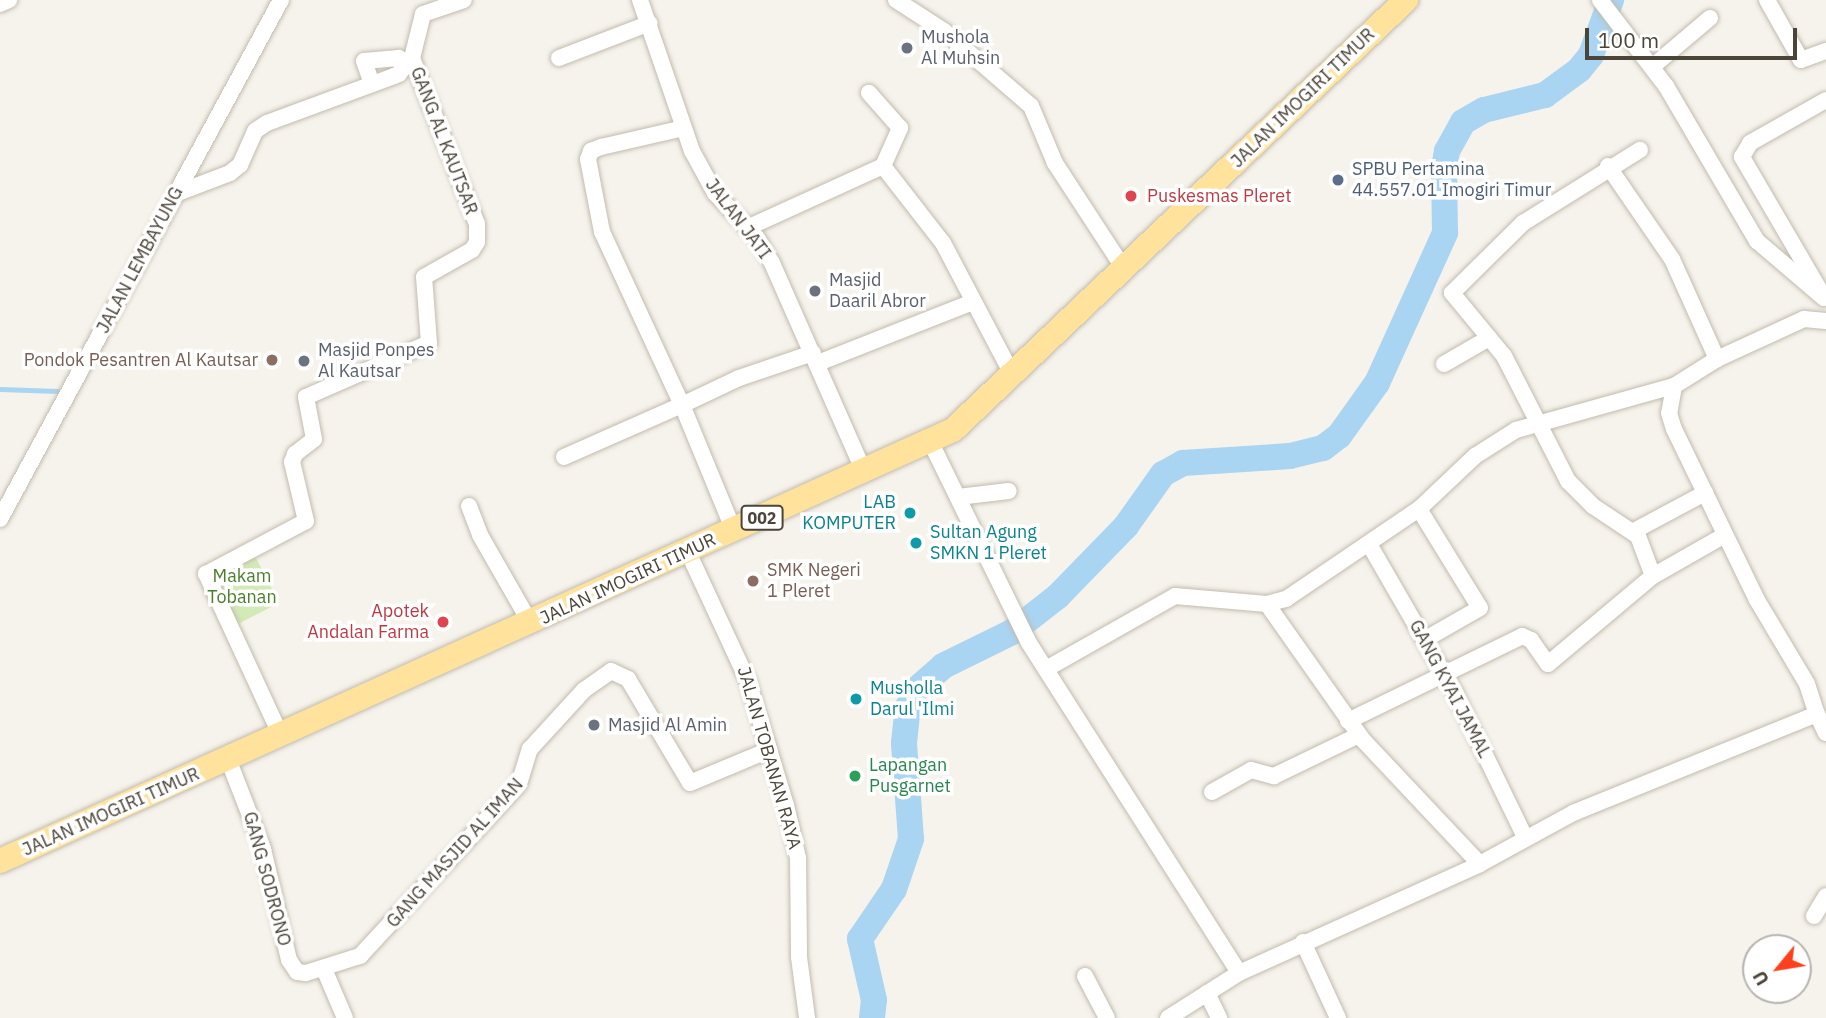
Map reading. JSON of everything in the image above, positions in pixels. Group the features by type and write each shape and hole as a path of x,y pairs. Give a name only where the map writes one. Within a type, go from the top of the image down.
{"main road":[{"name":"JALAN IMOGIRI TIMUR","path":"0,861 931,443 964,421 1013,376 1406,0"}],"street":[{"path":"0,4 9,0"},
{"name":"JALAN LEMBAYUNG","path":"0,519 281,0"},
{"name":"GANG AL KAUTSAR","path":"281,736 206,574 306,521 292,460 314,439 306,397 429,343 424,277 472,250 477,242 477,224 412,58 423,14 464,0"},
{"name":"JALAN JATI","path":"640,0 684,128 715,193 747,228 772,263 864,472"},
{"path":"896,0 944,31 1024,97 1042,123 1055,163 1124,269"},
{"path":"1600,0 1652,67 1757,241 1825,301"},
{"path":"1768,0 1801,60 1826,51"},
{"path":"1652,67 1710,18"},
{"path":"559,58 650,23"},
{"path":"175,194 235,169 260,126 372,84"},
{"path":"747,228 883,166 900,128 869,93"},
{"path":"1825,301 1819,269 1743,164 1745,148 1826,100"},
{"path":"684,128 601,146 591,150 588,159 602,232 682,405 734,531"},
{"path":"1640,150 1608,166 1523,223 1452,293 1489,338 1539,421 1568,481 1593,506 1634,531 1653,576"},
{"path":"883,166 943,243 1013,376"},
{"path":"1608,166 1672,259 1717,359"},
{"path":"564,457 739,377 816,358 973,302"},
{"path":"1046,669 1175,596 1267,604 1300,593 1419,509 1496,441 1539,421 1674,386 1717,359 1804,319 1826,321"},
{"path":"1444,364 1489,338"},
{"path":"1674,386 1671,422 1757,600 1807,684 1826,733"},
{"path":"931,443 1028,643 1239,973"},
{"path":"958,497 1009,491"},
{"path":"1634,531 1705,493"},
{"path":"469,506 480,535 531,624"},
{"path":"1419,509 1480,608 1424,640"},
{"path":"1348,721 1442,672 1522,636 1531,640 1548,664 1653,576 1725,535"},
{"name":"GANG KYAI JAMAL","path":"1369,544 1442,672 1525,837"},
{"name":"JALAN TOBANAN RAYA","path":"688,552 740,659 769,750 798,858 799,957 807,1018"},
{"path":"1267,604 1359,735 1480,864"},
{"name":"GANG MASJID AL IMAN","path":"324,970 360,956 519,784 530,749 584,690 611,671 628,679 690,783 769,750"},
{"path":"1168,1018 1239,973 1480,864 1573,813 1817,714"},
{"path":"1212,792 1251,770 1274,776 1359,735"},
{"name":"GANG SODRONO","path":"228,760 263,849 289,960 301,973 324,970"},
{"path":"1814,916 1826,896"},
{"path":"1303,942 1338,1018"},
{"path":"324,970 345,1018"},
{"path":"1085,976 1107,1018"},
{"path":"1207,993 1219,1018"}],"green space":[{"name":"Makam Tobanan","path":"253,552 279,603 232,627 212,570"}],"waterway":[{"path":"872,1018 874,1000 860,939 894,889 911,839 904,743 908,707 918,688 943,666 1012,632 1058,596 1126,526 1163,474 1183,463 1290,456 1323,448 1339,436 1377,383 1445,233 1444,168 1447,151 1463,122 1484,110 1545,95 1579,70 1591,55 1611,0"},
{"path":"0,389 58,391"}],"place":[{"name":"Mushola Al Muhsin","path":"907,48"},
{"name":"SPBU Pertamina 44.557.01 Imogiri Timur","path":"1338,180"},
{"name":"Puskesmas Pleret","path":"1131,196"},
{"name":"Masjid Daaril Abror","path":"815,291"},
{"name":"Pondok Pesantren Al Kautsar","path":"272,360"},
{"name":"Masjid Ponpes Al Kautsar","path":"304,361"},
{"name":"LAB KOMPUTER","path":"910,513"},
{"name":"Sultan Agung SMKN 1 Pleret","path":"916,543"},
{"name":"SMK Negeri 1 Pleret","path":"753,581"},
{"name":"Apotek Andalan Farma","path":"443,622"},
{"name":"Musholla Darul 'Ilmi","path":"856,699"},
{"name":"Masjid Al Amin","path":"594,725"},
{"name":"Lapangan Pusgarnet","path":"855,776"}]}
